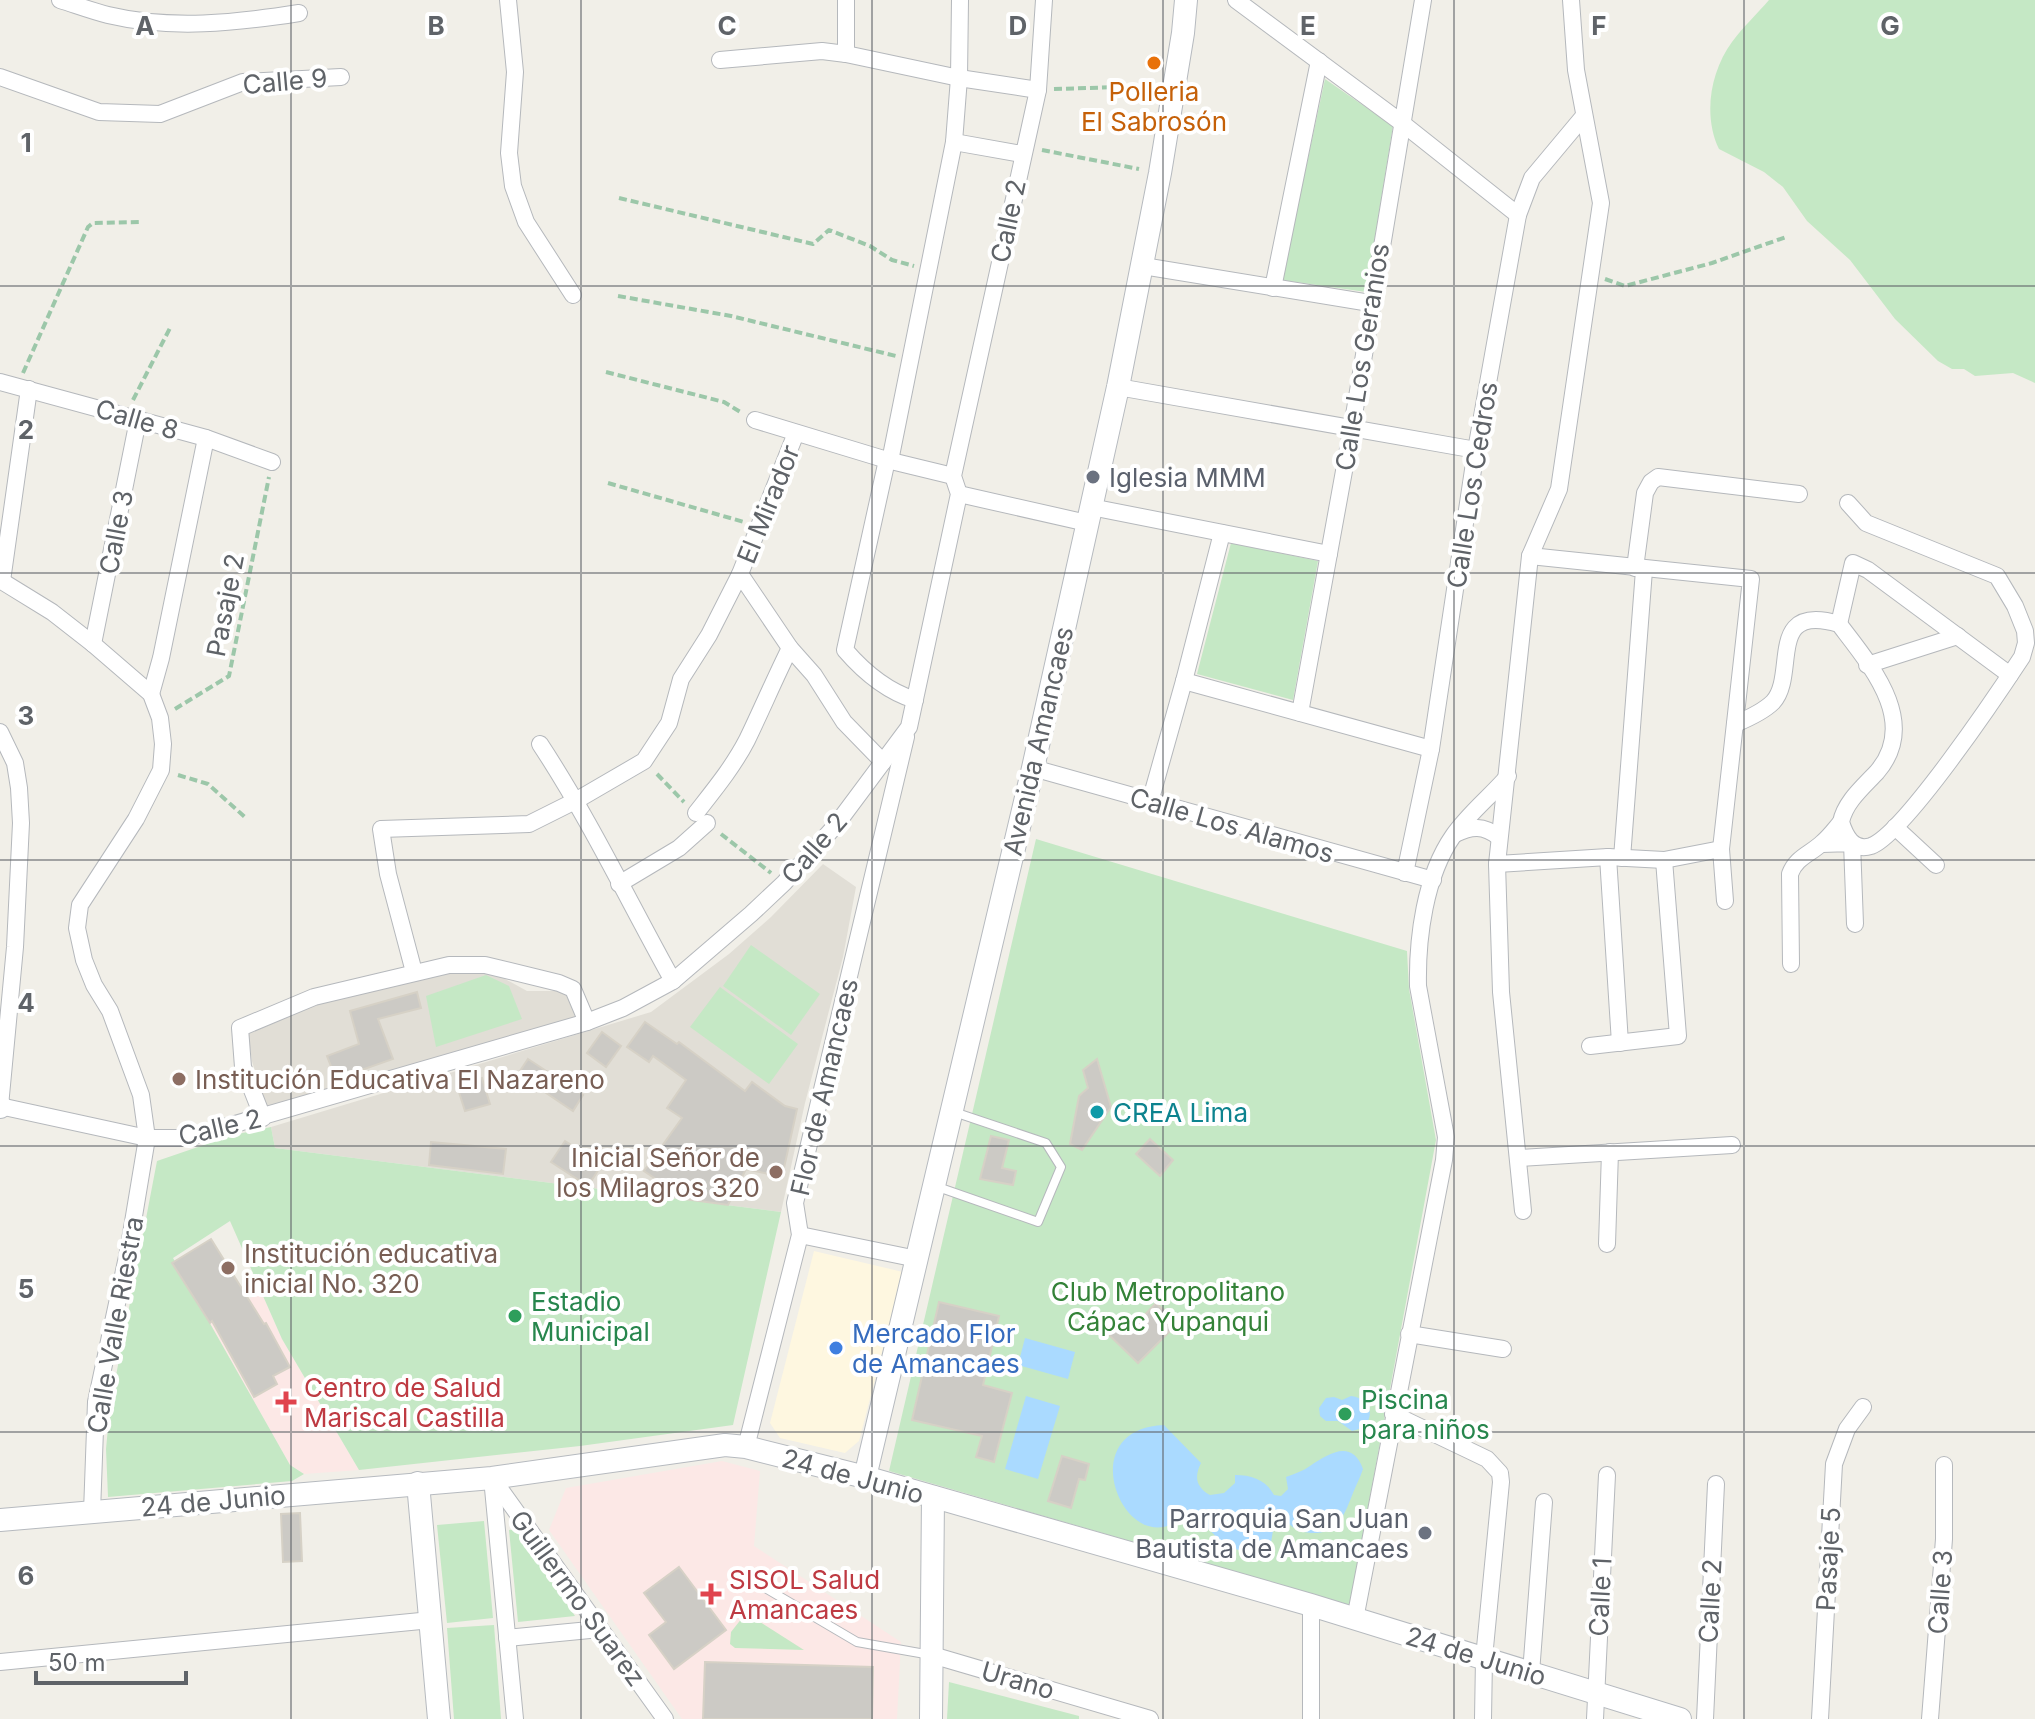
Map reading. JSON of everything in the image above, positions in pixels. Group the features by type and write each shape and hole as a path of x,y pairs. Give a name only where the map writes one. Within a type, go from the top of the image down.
{"street":[{"path":"60,0 109,15 172,23 236,23 299,13"},
{"path":"508,0 515,72 509,153 513,186 526,222 573,295"},
{"path":"846,0 846,54"},
{"path":"915,700 898,695 864,672 845,650 910,359 954,142 960,0"},
{"name":"Calle 2","path":"953,476 1038,90 1044,0"},
{"name":"Avenida Amancaes","path":"865,1477 1033,768 1118,387 1160,173 1186,0"},
{"path":"1236,0 1402,123 1518,215"},
{"name":"Calle Los Geranios","path":"1300,713 1352,427 1370,303 1423,0"},
{"path":"1523,1211 1501,992 1497,864 1530,556 1559,489 1601,203 1583,117 1571,0"},
{"path":"720,60 822,51 1038,90"},
{"path":"1273,288 1319,61"},
{"name":"Calle 9","path":"0,77 99,112 160,114 243,82 341,77"},
{"name":"Calle Los Cedros","path":"1405,873 1431,749 1476,450 1518,215 1532,178 1583,117"},
{"path":"954,142 1023,150"},
{"path":"1143,266 1370,303"},
{"path":"15,386 1,580 52,612 151,694 160,718 163,744 161,770"},
{"name":"Calle 8","path":"15,386 206,438 272,462"},
{"path":"1118,387 1476,450"},
{"name":"Calle 3","path":"93,644 131,418"},
{"path":"755,420 953,476 959,494 1222,533 1329,554"},
{"name":"El Mirador","path":"414,972 388,874 381,829 529,824 644,761 669,723 681,679 709,635 740,574 796,433"},
{"path":"151,694 206,438"},
{"path":"1620,1043 1615,858 1645,493 1658,477 1799,494"},
{"name":"Calle 2","path":"0,1106 147,1138 187,1138 587,1022 623,1008 673,981 711,951 784,883 836,825 909,727 959,494"},
{"path":"1841,822 1848,839 1861,847 1871,846 1895,827 1961,747 2025,648 2025,631 2010,595 1997,576 1866,523 1848,503"},
{"path":"1150,802 1222,533"},
{"path":"1530,556 1751,579 1721,849 1725,901"},
{"path":"1839,624 1853,563 1868,570 2010,675"},
{"path":"740,574 790,648 814,675 844,722 883,762"},
{"path":"1735,724 1773,702 1780,688 1791,633 1801,624 1827,621 1839,624 1887,697 1893,714 1894,744 1890,755 1848,805 1841,822 1822,844 1798,859 1790,874 1791,964"},
{"path":"1867,665 1958,636"},
{"path":"619,884 679,848 701,818 746,741 790,648"},
{"path":"1184,681 1431,749"},
{"name":"Flor de Amancaes","path":"746,1447 800,1235 795,1203 909,727"},
{"path":"0,732 15,763 21,823 15,947 0,1106"},
{"path":"540,744 577,800 673,981"},
{"name":"Calle Los Alamos","path":"1033,768 1433,880"},
{"name":"Calle Valle Riestra","path":"92,1512 96,1402 128,1252 147,1138 141,1095 110,1011 89,973 77,928 80,905 136,819 161,770"},
{"path":"1355,1619 1444,1160 1446,1137 1418,986 1419,954 1440,857 1453,835 1508,776"},
{"path":"1453,835 1479,827 1489,829 1499,837"},
{"path":"1895,827 1936,865"},
{"path":"1822,844 1852,843"},
{"path":"1852,843 1855,924"},
{"path":"1497,864 1615,858 1664,860 1721,849"},
{"path":"1590,1046 1678,1036 1664,860"},
{"path":"263,1118 243,1067 240,1028 314,997 449,965 485,965 573,989 587,1022"},
{"path":"1519,1158 1732,1145"},
{"path":"1607,1244 1610,1152"},
{"path":"800,1235 917,1259"},
{"path":"1409,1334 1503,1349"},
{"name":"Pasaje 5","path":"1820,1719 1834,1464 1847,1429 1863,1407"},
{"path":"1393,1414 1487,1459 1500,1473 1484,1658 1483,1719"},
{"name":"24 de Junio","path":"0,1520 492,1478 725,1445 746,1447 865,1477 1311,1605 1680,1719"},
{"name":"Calle 3","path":"1930,1719 1944,1539 1944,1465"},
{"name":"Calle 1","path":"1595,1719 1607,1475"},
{"path":"492,1478 515,1719"},
{"name":"Guillermo Suarez","path":"492,1478 665,1719"},
{"path":"418,1483 439,1719"},
{"name":"Calle 2","path":"1705,1719 1716,1484"},
{"path":"931,1719 933,1497"},
{"path":"1531,1673 1544,1502"},
{"path":"1311,1605 1311,1719"},
{"path":"0,1662 431,1620"},
{"path":"507,1638 600,1629"},
{"name":"Urano","path":"932,1655 1099,1711 1150,1719"}],"lane":[{"path":"934,1186 1038,1222 1061,1167 1046,1143 952,1111"},
{"path":"767,1589 857,1642 932,1655"}],"path":[{"path":"1038,90 1175,85"},
{"path":"1023,150 1160,173"},
{"path":"619,198 813,244 829,230 870,246 892,260 928,270"},
{"path":"15,386 88,227 93,223 142,222"},
{"path":"1592,275 1625,286 1712,263 1786,237"},
{"path":"618,296 731,316 910,359"},
{"path":"131,418 170,328"},
{"path":"606,372 724,402 755,420"},
{"name":"Pasaje 2","path":"160,718 229,676 272,462"},
{"path":"608,483 758,526"},
{"path":"161,770 208,784 246,818"}],"shaded area":[{"path":"823,864 856,887 843,957 805,1103 781,1212 275,1148 271,1127 651,1012 729,954"},
{"path":"485,968 527,991 563,991 569,994 578,1016 266,1108 252,1061 248,1034 323,1002 455,971"},
{"name":"Mercado Flor de Amancaes","path":"814,1251 903,1272 859,1441 845,1453 780,1438 770,1423"},
{"name":"Centro de Salud Mariscal Castilla","path":"261,1292 282,1339 359,1470 304,1474 290,1465 209,1322"},
{"name":"SISOL Salud Amancaes","path":"722,1461 760,1471 754,1546 901,1642 897,1719 682,1719 549,1530 566,1488"}],"green space":[{"path":"1769,0 2035,0 2035,383 2013,373 1975,376 1938,361 1895,319 1850,260 1807,221 1783,187 1764,172 1719,149 1710,109 1718,67 1732,42"},
{"path":"1325,79 1393,126 1366,292 1282,280"},
{"path":"1231,543 1318,561 1293,700 1197,674"},
{"name":"Club Metropolitano Cápac Yupanqui","path":"1036,839 1407,951 1409,989 1436,1140 1350,1605 889,1471"},
{"path":"751,945 820,994 791,1035 723,986"},
{"path":"486,975 509,986 522,1019 436,1047 426,996"},
{"path":"720,987 798,1044 769,1084 690,1027"},
{"name":"Estadio Municipal","path":"271,1127 275,1148 781,1212 733,1425 580,1446 359,1470 282,1339 230,1221 173,1258 290,1465 304,1474 292,1481 108,1497 106,1449 110,1407 157,1161 233,1135"},
{"path":"484,1521 493,1618 447,1623 437,1525"},
{"path":"516,1529 575,1616 518,1622 509,1530"},
{"path":"746,1613 804,1650 735,1648 730,1644 731,1632"},
{"path":"494,1625 501,1719 454,1719 447,1628"},
{"path":"949,1682 1079,1716 1079,1719 947,1719"}],"water":[{"path":"1025,1338 1075,1352 1068,1379 1018,1365"},
{"path":"1026,1396 1060,1406 1038,1479 1005,1469"},
{"name":"Piscina para niños","path":"1351,1396 1359,1398 1369,1407 1369,1419 1360,1428 1352,1431 1338,1421 1326,1421 1320,1416 1319,1408 1326,1398 1342,1400"},
{"path":"1164,1425 1201,1463 1198,1481 1210,1495 1224,1493 1235,1483 1235,1475 1258,1479 1274,1495 1281,1496 1288,1489 1286,1477 1339,1451 1353,1454 1363,1469 1343,1516 1334,1527 1320,1532 1306,1532 1283,1518 1275,1519 1270,1548 1261,1553 1243,1552 1222,1543 1204,1524 1181,1518 1161,1527 1142,1523 1127,1510 1116,1490 1113,1468 1119,1448 1135,1432"}],"building":[{"path":"417,992 421,1008 378,1019 393,1059 336,1079 327,1056 359,1044 350,1011"},
{"path":"645,1022 677,1044 679,1042 745,1091 752,1082 785,1106 797,1109 782,1177 746,1169 728,1205 685,1199 644,1171 682,1118 667,1108 686,1080 653,1056 649,1062 627,1047"},
{"path":"602,1032 621,1046 606,1067 587,1053"},
{"path":"528,1059 583,1095 573,1111 518,1074"},
{"path":"1097,1059 1111,1107 1082,1150 1070,1144 1079,1096 1088,1088 1083,1070"},
{"path":"482,1078 490,1104 465,1111 457,1086"},
{"path":"991,1136 1009,1140 1002,1168 1016,1171 1013,1185 980,1179"},
{"path":"1150,1139 1173,1160 1160,1176 1136,1154"},
{"path":"565,1141 602,1164 588,1186 551,1162"},
{"path":"431,1142 506,1149 503,1174 429,1165"},
{"path":"211,1239 266,1323 290,1367 273,1376 277,1384 254,1397 212,1321 210,1323 172,1263"},
{"path":"939,1302 999,1316 983,1385 1012,1393 994,1462 976,1457 982,1436 912,1420"},
{"path":"1156,1303 1178,1323 1138,1363 1104,1330 1115,1318 1129,1332"},
{"path":"1062,1456 1089,1464 1085,1480 1079,1479 1071,1508 1048,1501"},
{"path":"300,1513 302,1561 283,1562 281,1514"},
{"path":"679,1567 726,1630 674,1669 649,1635 666,1622 644,1593"},
{"path":"705,1662 873,1667 872,1719 703,1719"}],"place":[{"name":"Polleria El Sabrosón","path":"1154,63"},
{"name":"Iglesia MMM","path":"1093,477"},
{"name":"Institución Educativa El Nazareno","path":"179,1079"},
{"name":"CREA Lima","path":"1097,1112"},
{"name":"Inicial Señor de los Milagros 320","path":"776,1172"},
{"name":"Institución educativa inicial No. 320","path":"228,1268"},
{"name":"Estadio Municipal","path":"515,1316"},
{"name":"Mercado Flor de Amancaes","path":"836,1348"},
{"name":"Centro de Salud Mariscal Castilla","path":"286,1402"},
{"name":"Piscina para niños","path":"1345,1414"},
{"name":"Parroquia San Juan Bautista de Amancaes","path":"1425,1533"},
{"name":"SISOL Salud Amancaes","path":"711,1594"}]}
